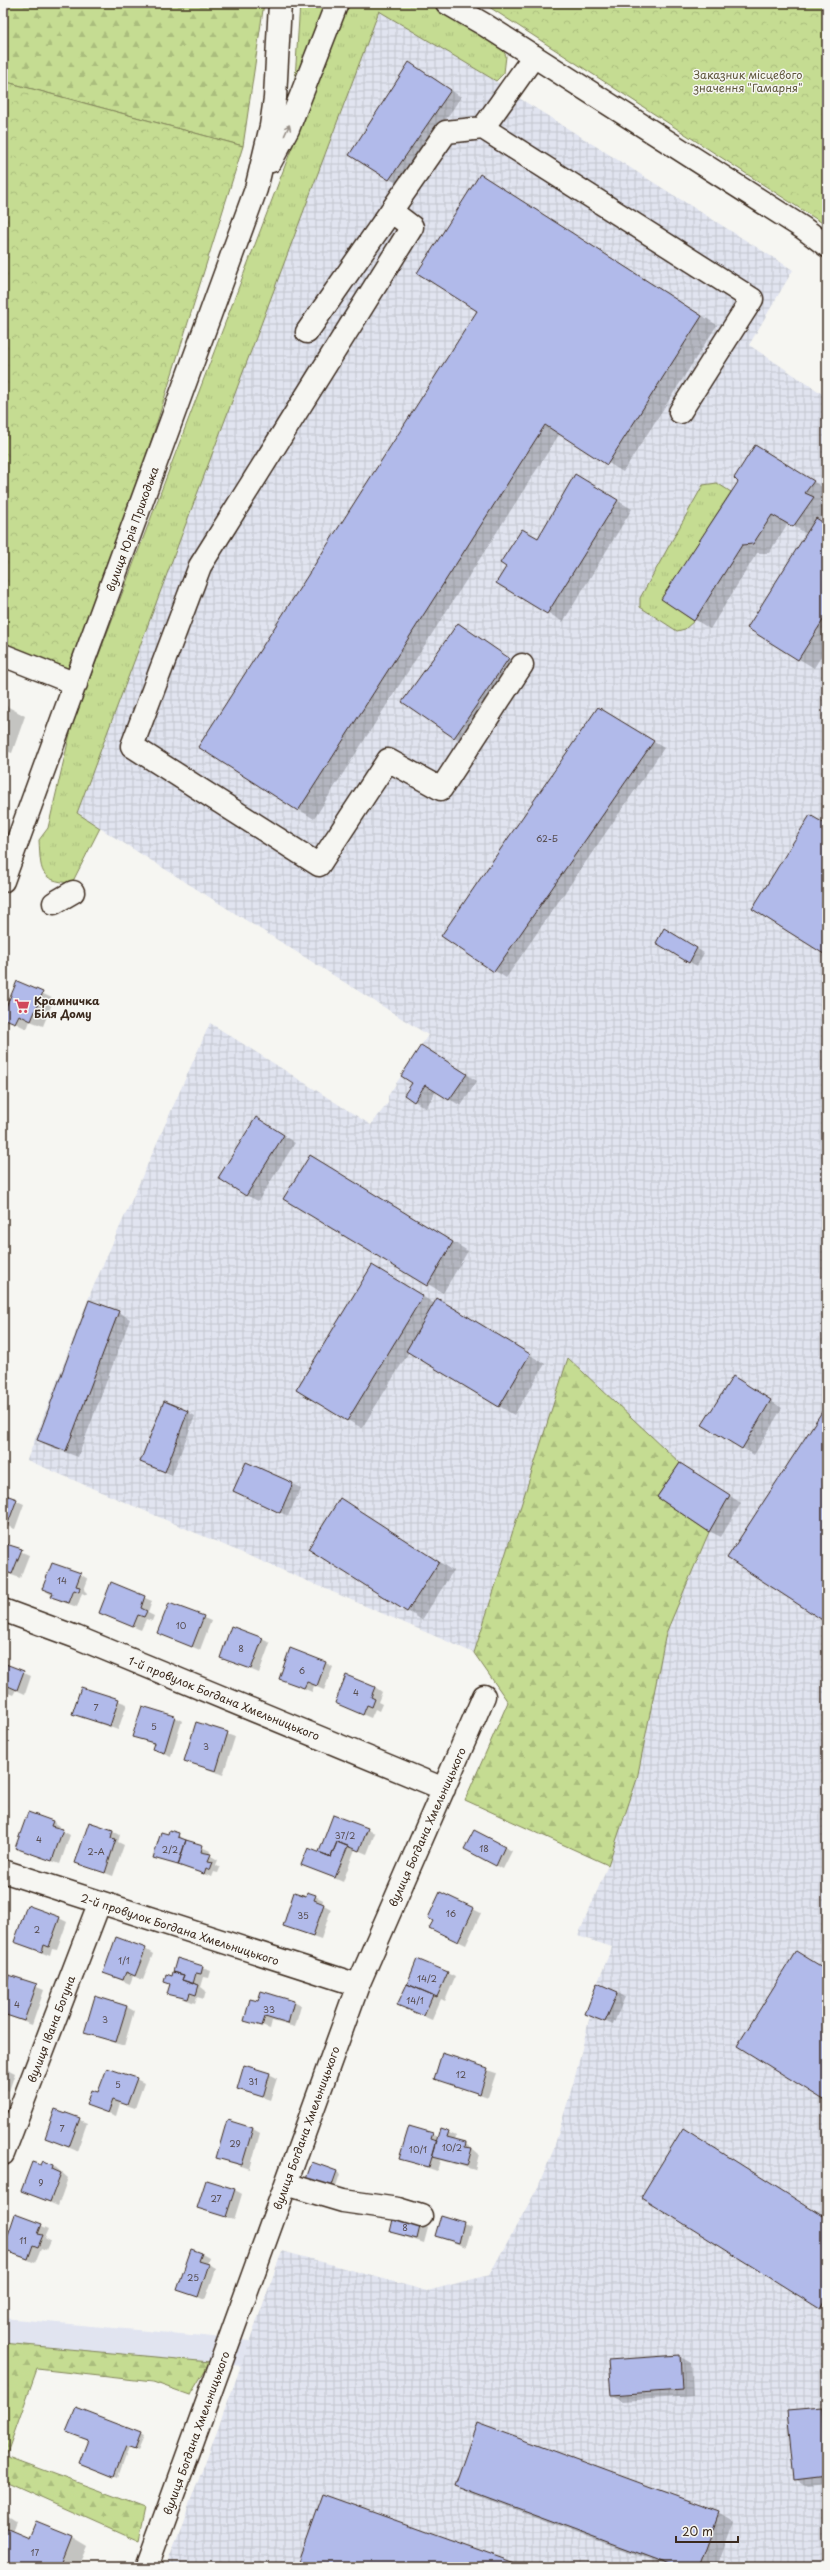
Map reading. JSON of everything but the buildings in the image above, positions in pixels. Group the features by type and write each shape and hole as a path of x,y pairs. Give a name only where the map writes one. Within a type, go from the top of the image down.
{"street":[{"path":"257,182 271,126 275,98 280,3"},
{"path":"257,182 288,129 337,3"},
{"path":"446,3 534,56 803,228 827,246"},
{"path":"483,128 534,56"},
{"path":"307,332 446,132 483,128 752,299 680,412"},
{"name":"вулиця Юрія Приходька","path":"3,881 76,684 257,182"},
{"path":"391,212 412,227 200,566 132,746 319,865 388,760 441,789 522,665"},
{"path":"3,655 76,684"},
{"path":"54,903 73,892"},
{"name":"1-й провулок Богдана Хмельницького","path":"3,1610 76,1637 444,1789"},
{"name":"вулиця Богдана Хмельницького","path":"147,2567 358,1985 484,1696"},
{"name":"2-й провулок Богдана Хмельницького","path":"3,1871 99,1904 358,1985"},
{"name":"вулиця Івана Богуна","path":"4,2150 99,1904"},
{"path":"286,2184 343,2201 390,2207 421,2216"}],"shaded area":[{"path":"379,10 496,81 508,91 793,270 749,345 827,397 827,2567 166,2567 282,2251 427,2291 489,2275 538,2187 553,2151 575,2077 590,2016 585,2014 612,1947 578,1936 608,1865 465,1800 508,1702 474,1653 27,1460 91,1292 210,1023 371,1125 388,1103 388,1096 428,1035 76,813"},
{"path":"3,2318 250,2341 242,2366 3,2343"}],"green space":[{"path":"3,3 264,3 243,146 3,81"},
{"path":"300,3 332,3 294,94"},
{"path":"347,3 434,3 499,42 506,56 504,73 496,81 379,11 77,813 100,828 72,883 53,880 47,876 41,866 39,840 48,828 72,725"},
{"name":"Заказник місцевого значення \"Гамарня\"","path":"483,3 827,3 827,226"},
{"path":"3,81 243,146 77,679 3,651"},
{"path":"717,483 731,492 662,599 694,621 685,629 677,631 640,607 640,598 703,485"},
{"path":"568,1358 680,1463 657,1497 709,1532 666,1633 637,1779 608,1865 465,1800 508,1702 474,1653"},
{"path":"3,2343 210,2362 190,2395 153,2382 37,2369 6,2456 146,2508 139,2541 3,2480"}],"place":[{"name":"Крамничка Біля Дому","path":"22,1006"}]}
